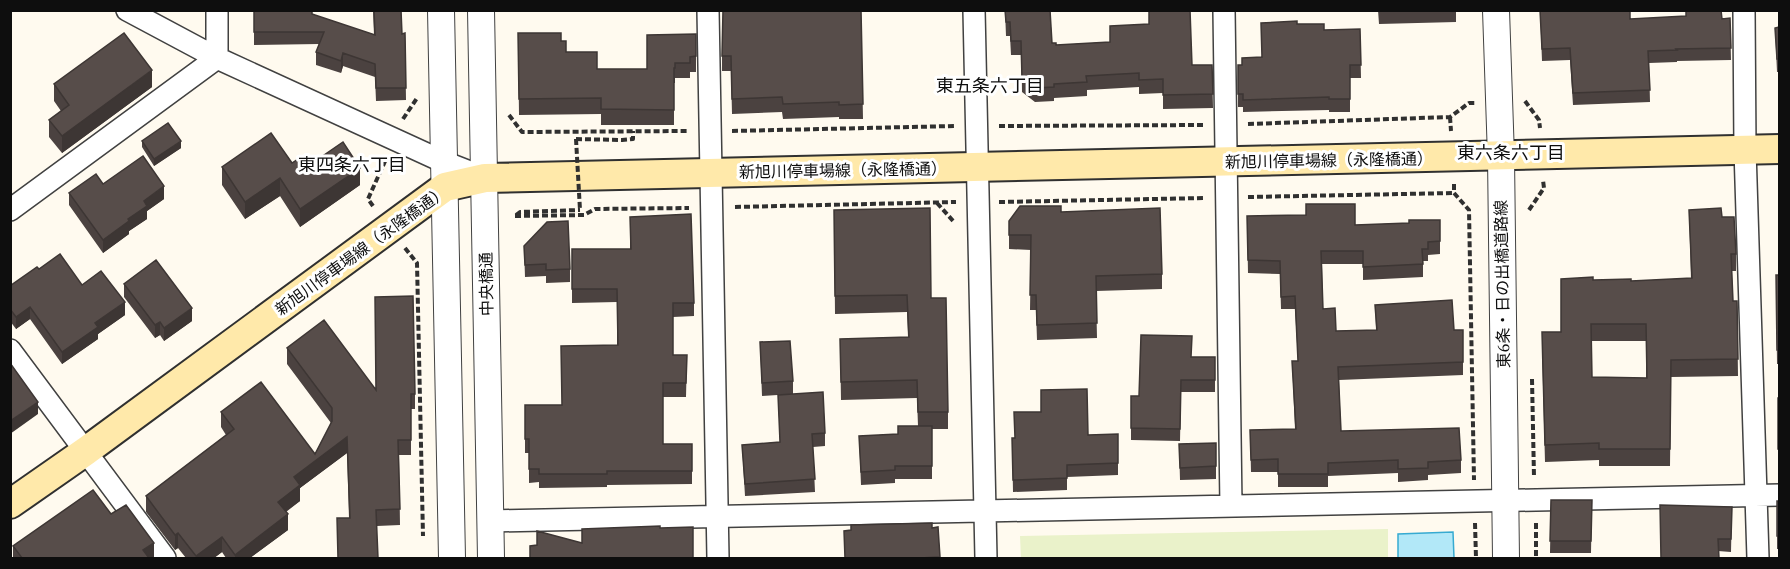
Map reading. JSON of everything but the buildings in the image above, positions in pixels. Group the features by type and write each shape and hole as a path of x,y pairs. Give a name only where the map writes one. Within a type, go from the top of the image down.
{"main road":[{"name":"新旭川停車場線（永隆橋通）","path":"10,504 86,451 445,174 485,178 1779,150"}],"street":[{"path":"127,10 445,174"},
{"path":"217,10 217,58"},
{"path":"441,10 452,558"},
{"name":"中央橋通","path":"481,10 491,558"},
{"path":"708,10 717,558"},
{"path":"974,10 986,558"},
{"path":"1224,10 1231,506"},
{"name":"東6条・日の出橋道路線","path":"1497,10 1506,558"},
{"path":"1744,10 1745,150 1758,558"},
{"path":"10,210 217,58"},
{"path":"10,350 165,558"},
{"path":"490,521 717,518 1535,498 1779,495"}],"path":[{"path":"405,114 419,95"},
{"path":"1450,117 1469,103"},
{"path":"633,131 633,139 576,139 580,210 520,212 515,216 584,215 595,209 1454,193 1469,210 1476,558"},
{"path":"1529,220 1528,208 1544,188"},
{"path":"937,203 954,221"},
{"path":"406,250 417,263 423,547"},
{"path":"1532,373 1536,558"}],"green space":[{"path":"1388,529 1388,558 1021,558 1020,536"}],"water":[{"path":"1453,532 1454,558 1398,558 1398,534"}],"district":[{"name":"東五条六丁目","path":"990,86"},
{"name":"東六条六丁目","path":"1511,153"},
{"name":"東四条六丁目","path":"352,165"}]}
